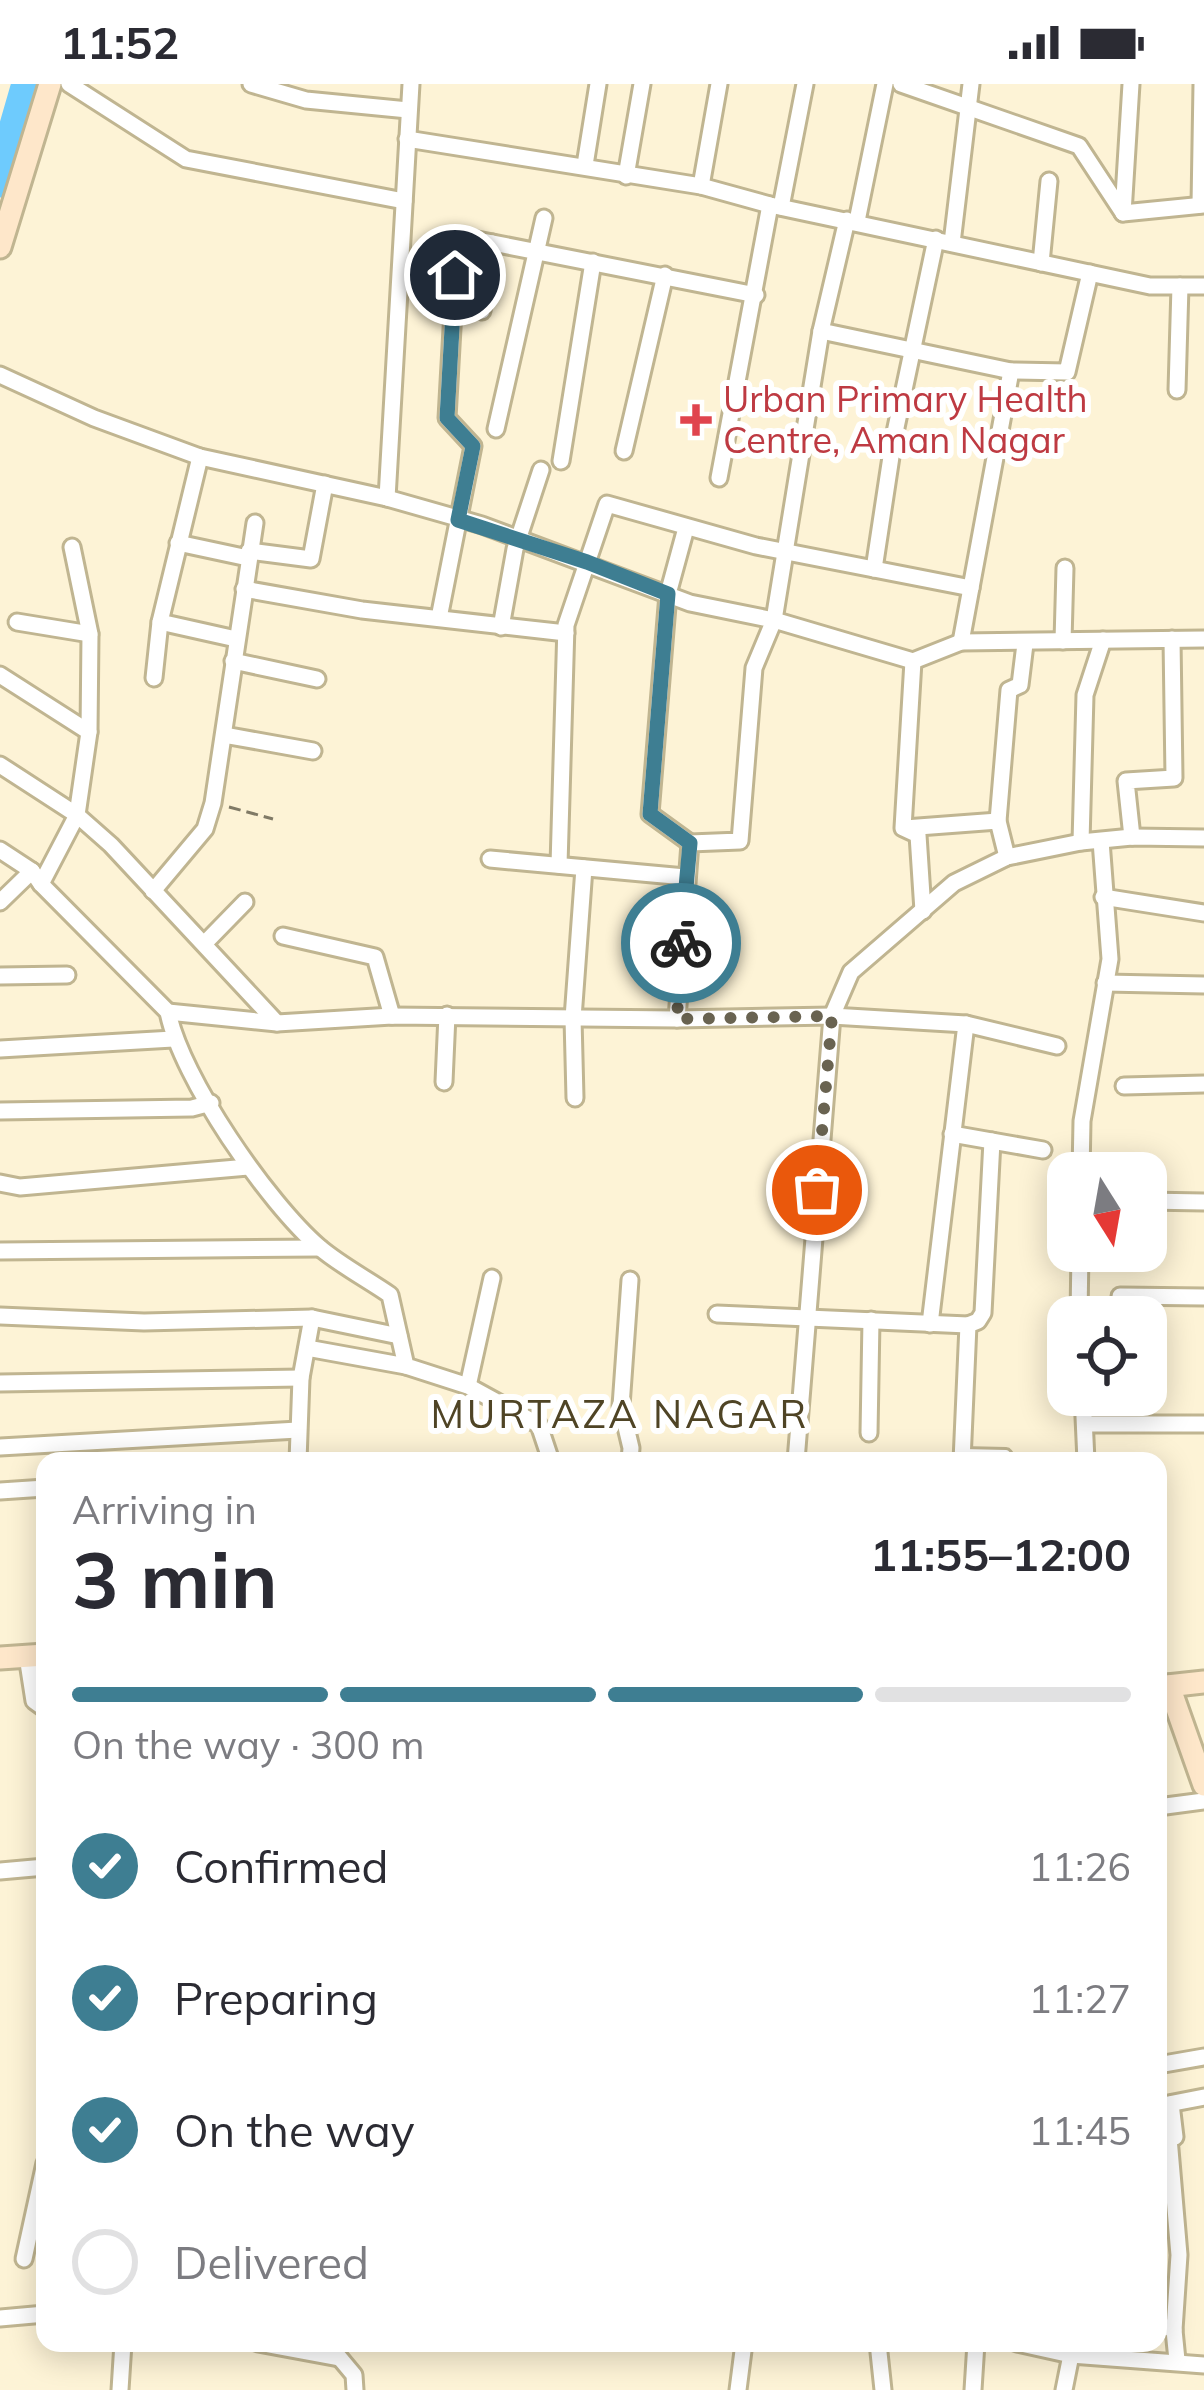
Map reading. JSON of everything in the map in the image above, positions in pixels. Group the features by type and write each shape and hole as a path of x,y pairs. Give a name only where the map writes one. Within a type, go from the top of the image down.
{"street":[{"path":"0,247 50,84"},
{"path":"69,84 186,159 404,201"},
{"path":"251,84 306,100 409,110"},
{"path":"387,499 411,84"},
{"path":"585,165 598,84"},
{"path":"626,176 642,84"},
{"path":"701,186 719,84"},
{"path":"718,478 805,84"},
{"path":"686,528 668,594 650,814 690,843 740,841 754,668 774,620 820,332 885,84"},
{"path":"901,84 1079,146 1123,213"},
{"path":"874,569 911,349 944,241 971,84"},
{"path":"1123,213 1131,84"},
{"path":"1123,213 1202,205 1202,84"},
{"path":"407,139 701,186 1150,286 1204,286"},
{"path":"1041,263 1049,181"},
{"path":"496,428 544,218"},
{"path":"440,618 473,446 447,418 455,275 462,237 756,295"},
{"path":"482,311 492,243"},
{"path":"561,461 593,262"},
{"path":"401,270 455,275"},
{"path":"820,332 1011,370 1066,372 1090,273"},
{"path":"624,451 665,275"},
{"path":"1177,390 1180,286"},
{"path":"961,642 1011,370"},
{"path":"0,375 94,418 200,457 387,499 519,538 690,603 774,620 914,661 961,642 1204,639"},
{"path":"154,678 160,622 200,457"},
{"path":"501,627 519,538 541,470"},
{"path":"178,544 311,560 325,484"},
{"path":"559,866 566,633 608,503 784,552 971,588"},
{"path":"153,891 206,829 214,803 254,523"},
{"path":"0,902 36,878 76,815 89,732 90,634 72,547"},
{"path":"1063,641 1065,568"},
{"path":"244,589 566,633"},
{"path":"16,622 90,634"},
{"path":"160,622 236,639"},
{"path":"1132,837 1126,781 1174,778 1172,639"},
{"path":"1081,842 1085,695 1103,640"},
{"path":"1007,857 998,821 1009,690 1020,685 1025,644"},
{"path":"903,829 914,661"},
{"path":"233,662 317,679"},
{"path":"0,675 89,732"},
{"path":"224,735 313,751"},
{"path":"0,765 76,815 111,845 277,1023"},
{"path":"903,829 998,821"},
{"path":"903,829 918,835 922,911"},
{"path":"797,1452 832,1016 851,972 954,883 1007,857 1132,837 1204,838"},
{"path":"1081,1152 1082,1121 1110,959 1101,841"},
{"path":"677,1019 690,843"},
{"path":"0,850 36,878 168,1012 173,1040 248,1166 320,1248 390,1294 406,1366"},
{"path":"490,859 686,877"},
{"path":"575,1098 573,1018 584,868"},
{"path":"1103,898 1204,913"},
{"path":"204,944 245,902"},
{"path":"283,936 375,957 392,1016"},
{"path":"0,976 67,975"},
{"path":"1106,983 1204,986"},
{"path":"168,1012 277,1023 447,1015 832,1016 966,1024 1058,1046"},
{"path":"444,1082 447,1015"},
{"path":"930,1324 966,1024"},
{"path":"0,1049 173,1040"},
{"path":"1124,1086 1204,1084"},
{"path":"0,1112 192,1108 211,1103"},
{"path":"952,1134 1043,1150"},
{"path":"717,1314 930,1324 978,1321 983,1313 992,1141"},
{"path":"0,1184 20,1187 248,1166"},
{"path":"1167,1201 1204,1202"},
{"path":"0,1250 320,1248"},
{"path":"468,1386 492,1278"},
{"path":"630,1280 621,1406 631,1452"},
{"path":"1167,1297 1204,1297"},
{"path":"0,1316 144,1322 312,1318 399,1336"},
{"path":"298,1452 302,1378 312,1318"},
{"path":"869,1433 871,1320"},
{"path":"962,1452 968,1325"},
{"path":"307,1348 406,1366 468,1386 538,1425 548,1452"},
{"path":"0,1383 302,1378"},
{"path":"1085,1416 1086,1452"},
{"path":"1086,1424 1204,1424"},
{"path":"0,1447 298,1430"},
{"path":"0,1491 36,1489"},
{"path":"28,1654 36,1702"},
{"path":"1167,1687 1204,1682"},
{"path":"1167,1694 1204,1785"},
{"path":"1167,1806 1204,1801"},
{"path":"0,1871 36,1868"},
{"path":"1167,2063 1204,2056"},
{"path":"1167,2104 1204,2097"},
{"path":"1167,2114 1175,2137 1169,2138 1179,2255 1167,2321"},
{"path":"24,2259 36,2204"},
{"path":"0,2318 36,2315"},
{"path":"1167,2330 1177,2360"},
{"path":"120,2390 122,2352"},
{"path":"338,2352 354,2375 355,2390"},
{"path":"738,2390 743,2352"},
{"path":"879,2352 883,2390"},
{"path":"973,2390 975,2352"},
{"path":"1058,2352 1204,2365"},
{"path":"1064,2390 1071,2355"}],"path":[{"path":"214,803 273,819"}],"waterway":[{"path":"0,181 28,84"}],"way so far":[{"path":"681,943 677,1019 832,1016 817,1190"}],"place":[{"name":"Urban Primary Health Centre, Aman Nagar","path":"696,420"}],"district":[{"name":"MURTAZA NAGAR","path":"620,1414"}],"route":[{"path":"455,275 447,418 473,446 458,520 668,594 650,814 690,843 681,943"}]}
